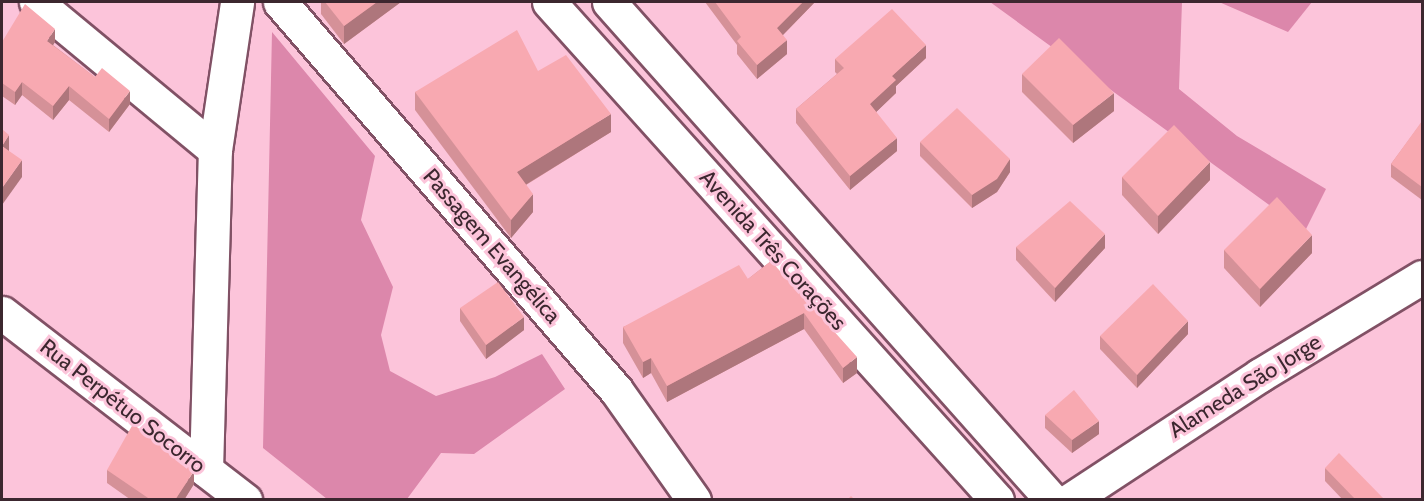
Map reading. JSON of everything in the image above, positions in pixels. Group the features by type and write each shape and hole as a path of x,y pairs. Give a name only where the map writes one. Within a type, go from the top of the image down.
{"street":[{"path":"36,2 215,150"},
{"path":"206,470 215,150 237,2"},
{"name":"Passagem Evangélica","path":"280,2 616,390 694,500"},
{"name":"Avenida Três Corações","path":"549,2 997,500"},
{"name":"Avenida Três Corações","path":"609,2 1052,500"},
{"name":"Alameda São Jorge","path":"1070,500 1260,375 1422,277"},
{"name":"Rua Perpétuo Socorro","path":"2,313 245,500"}],"shaded area":[{"path":"990,2 1182,2 1179,89 1237,136 1326,189 1305,231"},
{"path":"1219,2 1312,2 1288,32"},
{"path":"272,32 375,156 361,220 393,287 381,335 390,371 436,396 495,377 542,354 565,389 474,454 441,453 407,499 327,499 263,448"}],"building":[{"path":"325,2 377,2 344,26"},
{"path":"715,2 803,2 777,28 787,40 757,65 737,41 741,37"},
{"path":"25,4 55,29 47,41 95,77 102,68 130,91 109,119 69,86 53,106 22,82 15,92 2,83 2,42"},
{"path":"892,9 926,45 892,76 896,80 870,104 897,138 850,176 796,109 844,68 835,59"},
{"path":"517,30 538,71 566,55 611,114 517,172 533,194 511,220 415,92"},
{"path":"1059,38 1114,93 1073,125 1022,74"},
{"path":"957,108 1010,159 997,179 972,195 920,142"},
{"path":"1422,121 1422,187 1391,164"},
{"path":"1174,125 1210,162 1158,216 1122,177"},
{"path":"2,129 9,135 2,146"},
{"path":"2,146 22,160 2,188"},
{"path":"1277,197 1312,235 1260,289 1224,250"},
{"path":"1070,201 1105,234 1055,288 1016,247"},
{"path":"771,261 857,357 843,368 804,313 667,386 651,358 643,362 623,327 739,265 748,279"},
{"path":"498,282 524,317 486,345 460,308"},
{"path":"1153,284 1188,321 1137,375 1100,336"},
{"path":"1074,390 1099,421 1072,440 1045,415"},
{"path":"133,424 194,471 175,500 151,500 107,470"},
{"path":"1339,453 1385,500 1356,500 1325,468"}]}
